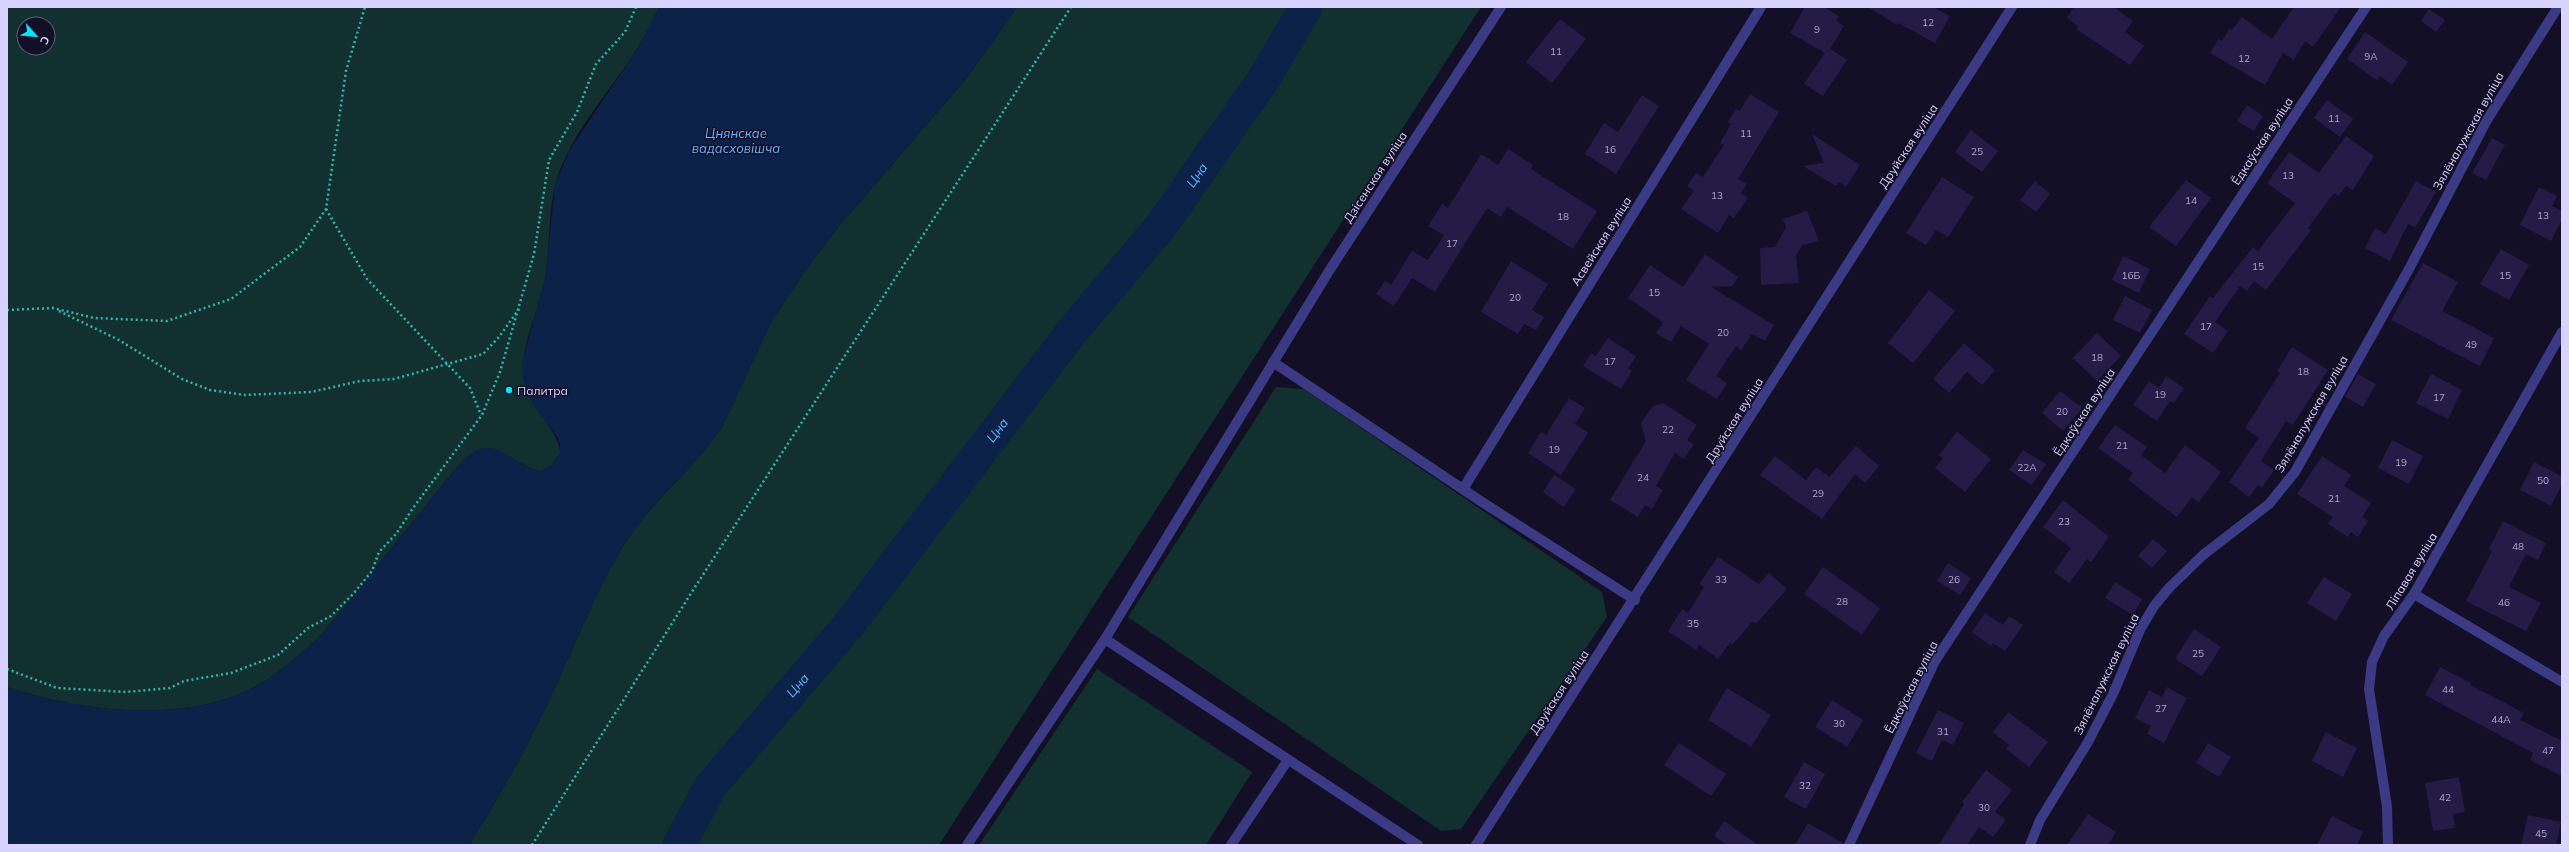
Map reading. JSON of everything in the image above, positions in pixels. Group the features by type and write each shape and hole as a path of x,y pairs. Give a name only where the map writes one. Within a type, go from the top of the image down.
{"street":[{"name":"Дзісенская вуліца","path":"967,845 1105,639 1329,271 1501,7"},
{"name":"Асвейская вуліца","path":"1463,489 1761,7"},
{"name":"Друйская вуліца","path":"1476,845 1635,600 2012,7"},
{"name":"Ёдкаўская вуліца","path":"1849,845 1935,661 2366,7"},
{"name":"Зялёналужская вуліца","path":"2030,845 2040,820 2088,742 2113,694 2140,630 2154,606 2169,588 2203,555 2269,504 2295,472 2409,269 2487,120 2558,7"},
{"name":"Ліпавая вуліца","path":"2388,845 2387,807 2369,689 2372,662 2384,636 2414,594 2562,332"},
{"path":"1273,362 1463,489 1635,600"},
{"path":"2414,594 2562,682"},
{"path":"1105,639 1418,845"},
{"path":"1231,845 1288,760"}],"path":[{"path":"7,310 53,308 94,318 166,321 231,300 300,248 326,208 346,71 365,7"},
{"path":"7,669 57,688 126,692 170,688 184,681 231,673 278,655 308,628 331,616 354,593 372,571 379,552 396,534 413,508 482,415 500,372 534,254 549,160 577,112 596,64 624,32 636,7"},
{"path":"532,845 695,587 1071,7"},
{"path":"326,208 367,279 470,388 482,415"},
{"path":"53,308 119,340 182,379 210,390 245,395 311,392 360,381 394,379 483,354 499,337 520,306"}],"green space":[{"path":"7,7 659,7 638,47 576,137 567,153 556,183 551,209 545,277 527,341 524,361 525,378 529,395 549,426 559,447 559,457 553,465 539,471 498,450 490,448 480,449 470,455 458,466 323,633 283,668 249,690 211,703 182,708 152,710 122,710 92,707 33,695 7,687"},
{"path":"1017,7 1481,7 939,845 469,845 493,806 526,746 564,668 602,584 631,534 697,459 722,427 772,320 807,268 839,226 966,79"},
{"path":"1276,387 1304,389 1602,592 1607,617 1461,829 1441,831 1128,617"},
{"path":"1097,669 1252,772 1206,845 979,845"}],"water":[{"name":"Цнянскае вадасховішча","path":"659,7 1017,7 966,79 839,226 807,268 772,320 722,427 710,444 631,533 602,584 564,668 526,746 493,806 469,845 7,845 7,687 62,702 122,710 182,708 211,703 237,695 249,690 272,676 293,660 323,633 458,466 470,455 481,449 490,448 498,450 539,471 551,466 560,452 560,444 558,438 535,408 528,394 523,380 522,363 545,279 555,185 569,151 638,48"}],"building":[{"path":"1805,7 1824,7 1839,16 1836,21 1844,26 1830,49 1847,60 1823,96 1804,84 1825,53 1790,33"},
{"path":"1868,7 1933,7 1950,16 1935,43 1898,23 1897,25"},
{"path":"2074,7 2114,7 2133,21 2125,32 2144,46 2130,65 2076,29 2078,26 2067,18"},
{"path":"2294,7 2341,7 2313,47 2305,41 2294,60 2283,53 2265,85 2210,53 2218,39 2222,41 2229,29 2232,30 2242,17 2272,39"},
{"path":"2429,9 2445,20 2436,32 2421,21"},
{"path":"1560,19 1586,39 1552,83 1526,62"},
{"path":"2365,32 2408,62 2392,85 2380,76 2377,80 2347,59"},
{"path":"1750,94 1779,112 1738,179 1747,184 1741,193 1748,198 1734,218 1729,215 1718,233 1681,209 1694,191 1687,186 1696,173 1703,177 1724,145 1720,143 1731,124 1728,122 1736,109 1740,111"},
{"path":"1642,95 1659,106 1616,174 1585,154 1604,123 1618,132"},
{"path":"2327,100 2353,119 2340,137 2314,118"},
{"path":"2247,105 2263,116 2254,131 2237,121"},
{"path":"1971,130 1998,151 1982,172 1955,152"},
{"path":"1812,134 1860,165 1846,187 1839,182 1836,186 1803,166 1824,163"},
{"path":"2346,136 2374,156 2353,190 2346,186 2338,196 2334,193 2308,228 2311,230 2266,290 2254,281 2247,291 2240,286 2215,322 2228,331 2213,353 2184,334 2210,296 2213,298 2253,247 2258,251 2295,203 2267,183 2289,152 2319,173"},
{"path":"2492,138 2505,145 2486,180 2472,173"},
{"path":"1508,149 1533,165 1531,169 1597,211 1573,249 1507,207 1501,217 1487,208 1435,292 1412,278 1394,306 1376,294 1385,281 1391,285 1412,251 1428,260 1444,235 1428,226 1442,204 1448,208 1481,154 1498,165"},
{"path":"1942,177 1974,197 1948,237 1936,230 1926,245 1906,233"},
{"path":"2186,180 2211,198 2176,246 2149,227"},
{"path":"2035,181 2050,194 2036,212 2020,200"},
{"path":"2416,181 2436,192 2415,228 2408,224 2390,261 2365,248 2375,228 2386,234"},
{"path":"2539,187 2557,196 2552,206 2562,211 2562,219 2551,241 2520,225"},
{"path":"1807,211 1819,241 1802,245 1796,256 1799,283 1761,285 1760,248 1775,247 1786,227 1783,219"},
{"path":"2501,249 2529,265 2509,300 2480,284"},
{"path":"1705,254 1738,277 1732,286 1711,287 1774,325 1765,341 1752,334 1741,350 1736,346 1716,376 1727,383 1717,399 1686,380 1709,344 1681,326 1671,342 1656,333 1663,322 1628,298 1650,265 1683,287"},
{"path":"2123,256 2150,269 2139,293 2112,280"},
{"path":"1511,261 1548,284 1532,310 1544,317 1536,330 1524,324 1518,334 1481,312"},
{"path":"2423,263 2458,282 2442,311 2494,338 2480,366 2391,320"},
{"path":"1929,290 1955,311 1913,363 1888,343"},
{"path":"2125,296 2152,310 2140,333 2113,320"},
{"path":"2097,333 2121,356 2097,381 2073,358"},
{"path":"1608,338 1636,356 1628,369 1632,371 1621,389 1583,366 1591,353 1596,356"},
{"path":"1964,343 1995,370 1982,385 1967,372 1949,393 1933,379"},
{"path":"2292,347 2328,370 2293,425 2286,421 2261,461 2274,470 2262,488 2258,485 2249,497 2229,482 2259,438 2245,428 2280,373 2277,371"},
{"path":"2358,374 2376,384 2363,407 2345,397"},
{"path":"2431,374 2462,390 2448,419 2416,403"},
{"path":"2166,376 2184,388 2174,403 2170,401 2157,421 2133,405 2149,381 2159,388"},
{"path":"2060,391 2082,408 2063,431 2042,413"},
{"path":"1569,398 1585,408 1575,424 1588,433 1561,475 1528,453 1541,432 1546,435"},
{"path":"1663,403 1697,425 1687,440 1694,444 1684,459 1675,453 1656,486 1663,490 1652,509 1645,505 1638,517 1610,500 1646,441 1641,423 1652,407"},
{"path":"2115,425 2147,447 2141,455 2165,473 2185,445 2221,472 2199,502 2192,497 2177,517 2128,480 2133,473 2098,448"},
{"path":"1957,432 1991,459 1965,492 1935,468 1943,458 1939,455"},
{"path":"2392,440 2423,456 2409,484 2378,468"},
{"path":"1856,446 1879,466 1865,483 1855,474 1822,519 1760,475 1775,456 1806,480 1816,467 1829,477"},
{"path":"2023,450 2046,464 2032,485 2009,470"},
{"path":"2322,456 2351,475 2344,486 2371,503 2362,517 2368,521 2358,537 2351,532 2348,537 2328,524 2333,517 2297,494"},
{"path":"2534,462 2562,476 2562,484 2551,506 2520,490"},
{"path":"1554,475 1576,489 1564,507 1543,492"},
{"path":"2063,500 2109,537 2091,562 2087,559 2069,583 2054,572 2071,548 2043,527"},
{"path":"2503,521 2546,543 2538,560 2526,554 2509,587 2541,603 2526,631 2466,601 2492,551 2489,549"},
{"path":"2153,539 2167,551 2152,568 2138,556"},
{"path":"1718,557 1759,584 1769,573 1787,589 1756,624 1753,621 1732,645 1730,643 1718,659 1699,645 1696,650 1668,631 1682,609 1688,613 1704,587 1699,584"},
{"path":"1948,563 1971,578 1960,595 1937,581"},
{"path":"1823,567 1880,608 1862,635 1804,594"},
{"path":"2324,577 2352,594 2336,621 2307,603"},
{"path":"2115,582 2142,599 2133,615 2105,598"},
{"path":"1985,613 2003,625 2009,616 2023,625 2005,651 1993,643 1991,646 1972,632"},
{"path":"2194,629 2221,647 2202,676 2175,659"},
{"path":"2440,667 2471,683 2470,685 2524,713 2520,720 2562,741 2562,776 2530,760 2533,753 2425,695"},
{"path":"2167,687 2187,698 2164,743 2147,734 2151,726 2135,718 2149,690 2162,697"},
{"path":"1727,688 1771,715 1751,747 1708,720"},
{"path":"1832,700 1863,720 1847,747 1815,727"},
{"path":"1938,710 1964,723 1953,745 1942,740 1932,761 1916,753"},
{"path":"2008,712 2048,742 2029,767 2006,749 2009,745 1993,732"},
{"path":"2326,732 2357,748 2343,777 2312,761"},
{"path":"1679,743 1726,774 1711,796 1664,765"},
{"path":"2208,743 2231,757 2219,777 2196,763"},
{"path":"1804,762 1825,774 1806,809 1784,797"},
{"path":"1986,770 2012,790 1995,812 2006,820 1993,837 1979,827 1967,845 1939,845 1964,804 1962,802"},
{"path":"2459,777 2465,812 2453,814 2455,828 2433,831 2425,783"},
{"path":"2088,814 2116,832 2108,845 2067,845"},
{"path":"2528,815 2561,822 2556,845 2521,845"},
{"path":"2332,816 2363,832 2357,845 2317,845"},
{"path":"1724,821 1758,845 1727,845 1714,836"},
{"path":"1808,823 1843,843 1843,845 1795,845"}],"waterway":[{"name":"Цна","path":"679,845 710,787 847,627 1074,329 1161,226 1265,77 1306,7"}],"place":[{"name":"Палитра","path":"509,390"}]}
